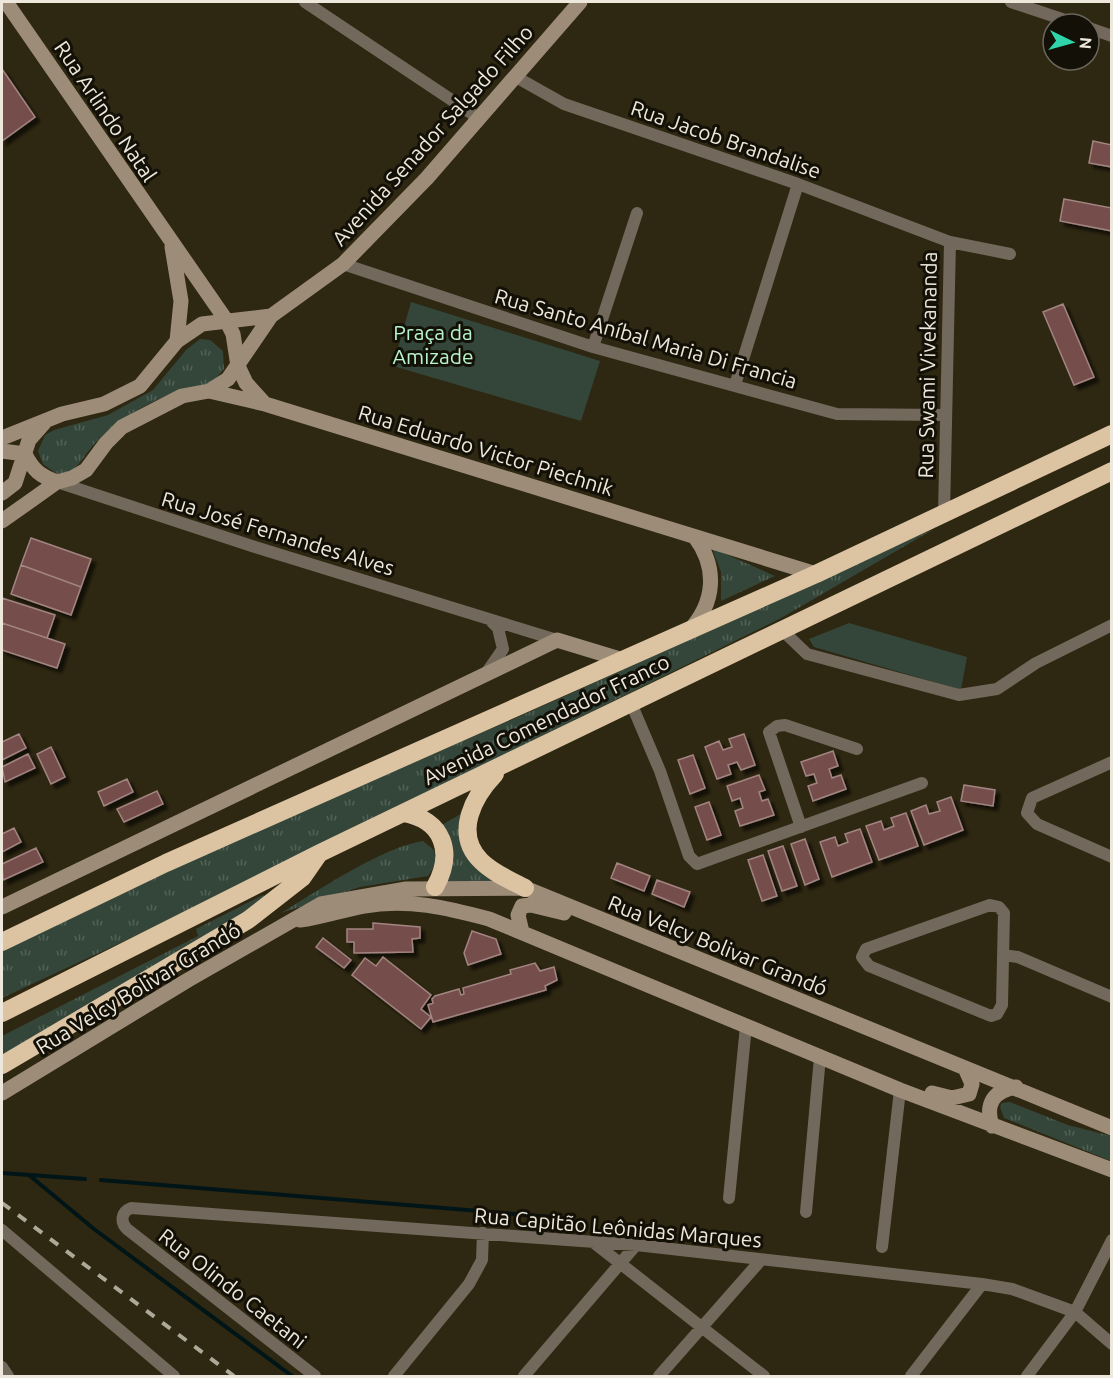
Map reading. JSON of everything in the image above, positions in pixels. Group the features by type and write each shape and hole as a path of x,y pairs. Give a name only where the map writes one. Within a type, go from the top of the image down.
{"highway":[{"name":"Avenida Comendador Franco","path":"2,942 166,863 816,574 1112,434"},
{"name":"Avenida Comendador Franco","path":"2,1013 320,853 1112,471"},
{"path":"504,765 479,790 470,808 468,834 479,859 493,871 525,888"},
{"path":"403,813 417,816 440,836 445,848 446,863 435,887"},
{"path":"2,1065 248,920 302,878 320,853"}],"main road":[{"name":"Rua Arlindo Natal","path":"6,2 226,320 235,342 238,366"},
{"name":"Avenida Senador Salgado Filho","path":"2,521 57,482 72,478 86,470 106,443 122,427 182,396 209,391 228,380 271,316 343,264 427,178 580,2"},
{"name":"Rua Arlindo Natal","path":"172,244 181,301 177,341"},
{"path":"2,438 45,421 104,404 140,386 177,341 202,324 271,316"},
{"path":"238,366 246,383 265,404"},
{"name":"Rua Eduardo Victor Piechnik","path":"209,391 265,404 816,574"},
{"path":"2,493 15,483 29,440 45,421"},
{"path":"2,451 25,454"},
{"path":"25,454 32,468 43,477 57,482"},
{"path":"687,633 699,621 708,602 711,584 707,559 695,537"},
{"path":"2,907 557,640"},
{"name":"Avenida Comendador Franco","path":"557,640 623,660"},
{"name":"Rua Velcy Bolivar Grandó","path":"2,1093 188,980 297,920 321,904 406,889 525,888 613,927 1016,1087 1112,1128"},
{"name":"Rua Velcy Bolivar Grandó","path":"297,920 324,917 365,906 412,902 451,909 522,932 900,1090 1112,1170"},
{"path":"522,932 518,915 522,906 526,905 613,927"},
{"path":"900,1090 918,1089 952,1098 965,1096 972,1090 972,1084 965,1068"},
{"path":"992,1126 988,1112 992,1099 1002,1090 1016,1087"}],"street":[{"path":"305,2 480,119"},
{"path":"1011,2 1041,12"},
{"name":"Rua Jacob Brandalise","path":"516,77 564,104 798,184 926,232"},
{"path":"735,385 798,184"},
{"path":"593,347 637,213"},
{"name":"Rua Swami Vivekananda","path":"926,232 950,242 944,514"},
{"path":"950,242 1010,254"},
{"name":"Rua Santo Aníbal Maria Di Francia","path":"343,264 593,347 837,414 945,415"},
{"name":"Rua José Fernandes Alves","path":"57,482 255,547 557,640"},
{"path":"487,673 503,649 498,628 488,618"},
{"path":"782,630 807,654 959,695 998,689 1036,663 1112,626"},
{"path":"632,703 660,771 689,856 698,864 732,854 922,783"},
{"path":"801,827 769,732 777,726 785,725 857,749"},
{"path":"1112,762 1032,798 1027,813 1037,824 1112,857"},
{"path":"990,905 999,907 1004,913 1003,955 1002,1005 998,1014 991,1016 869,966 862,957 866,949 990,905"},
{"path":"1003,955 1017,957 1112,997"},
{"path":"729,1198 746,1026"},
{"path":"806,1212 820,1056"},
{"path":"882,1247 900,1090"},
{"name":"Rua Capitão Leônidas Marques","path":"127,1229 123,1225 122,1216 131,1208 636,1245 982,1284 1012,1288 1075,1312 1112,1344"},
{"name":"Rua Olindo Caetani","path":"127,1229 315,1377"},
{"path":"2,1230 174,1377"},
{"path":"394,1377 469,1284 482,1260 483,1233"},
{"path":"1027,1377 1075,1312 1112,1240"},
{"path":"592,1242 765,1377"},
{"path":"524,1377 636,1245"},
{"path":"659,1377 761,1260"},
{"path":"911,1377 982,1284"},
{"path":"2,1367 8,1377"}],"green space":[{"name":"Praça da Amizade","path":"411,302 600,361 581,421 393,366"},
{"path":"200,339 210,340 223,351 224,369 211,384 196,386 165,396 135,412 108,431 70,472 57,474 43,464 38,451 45,435 54,430 108,415 153,390 186,350"},
{"path":"934,529 781,618 191,910 2,998 2,951 63,920 187,861 556,700"},
{"path":"712,548 775,576 721,601 721,572"},
{"path":"849,623 967,657 961,690 814,647 809,639"},
{"path":"464,812 496,884 445,884 451,868 452,854 449,840 440,826"},
{"path":"423,841 434,850 436,864 428,876 360,887 281,913 370,860 389,851"},
{"path":"263,895 267,898 245,914 2,1059 2,1036 198,936 196,929"},
{"path":"1010,1102 1068,1125 1111,1136 1111,1161 1004,1118 1000,1107 1002,1103"}],"building":[{"path":"2,69 35,117 2,141"},
{"path":"1093,141 1112,145 1112,167 1089,163"},
{"path":"1064,199 1112,208 1112,231 1060,221"},
{"path":"1063,304 1094,377 1074,385 1043,312"},
{"path":"31,538 91,559 81,587 21,565"},
{"path":"21,565 81,587 71,615 11,594"},
{"path":"2,598 55,615 47,638 2,623"},
{"path":"2,623 65,644 57,668 2,650"},
{"path":"19,734 26,748 2,760 2,742"},
{"path":"744,734 755,765 741,770 737,762 728,765 731,774 717,779 705,747 719,741 723,750 732,747 729,739"},
{"path":"51,747 65,777 51,784 37,754"},
{"path":"833,751 838,766 829,769 832,778 841,775 846,789 813,801 808,786 817,783 814,774 806,776 801,762"},
{"path":"28,754 35,768 5,782 2,767"},
{"path":"693,755 705,788 690,794 678,760"},
{"path":"759,775 765,790 759,792 762,801 768,799 774,815 740,826 735,811 743,808 740,798 732,801 727,786"},
{"path":"127,779 133,792 104,806 98,792"},
{"path":"964,785 995,790 993,806 961,801"},
{"path":"157,791 163,804 124,822 117,809"},
{"path":"951,797 963,830 924,845 911,811 926,805 929,814 940,811 937,802"},
{"path":"709,802 721,835 707,840 695,807"},
{"path":"906,813 918,846 879,860 866,826 881,821 884,830 894,826 891,818"},
{"path":"14,828 21,842 2,852 2,834"},
{"path":"860,829 872,862 832,877 820,842 835,837 838,846 848,842 845,834"},
{"path":"805,839 819,879 805,885 791,844"},
{"path":"783,846 797,886 782,891 768,851"},
{"path":"36,848 43,862 3,880 2,864"},
{"path":"763,855 777,896 762,901 748,860"},
{"path":"617,863 650,876 644,891 611,878"},
{"path":"657,880 690,892 684,907 652,894"},
{"path":"373,923 420,927 420,938 412,939 413,952 354,953 354,942 347,942 347,929 373,929"},
{"path":"472,931 496,939 501,954 468,965 464,953"},
{"path":"323,938 351,960 344,968 316,947"},
{"path":"383,957 431,995 421,1009 431,1017 421,1029 352,975 365,958 376,966"},
{"path":"535,963 540,971 554,967 557,980 545,986 546,990 433,1022 428,1005 433,1003 432,999 435,996 459,989 461,995 464,994 463,988 511,974 510,970"}],"waterway":[{"path":"2,1173 85,1179"},
{"path":"29,1175 94,1229 292,1376"},
{"path":"101,1180 564,1218"}],"railway":[{"path":"2,1203 234,1376"}]}
